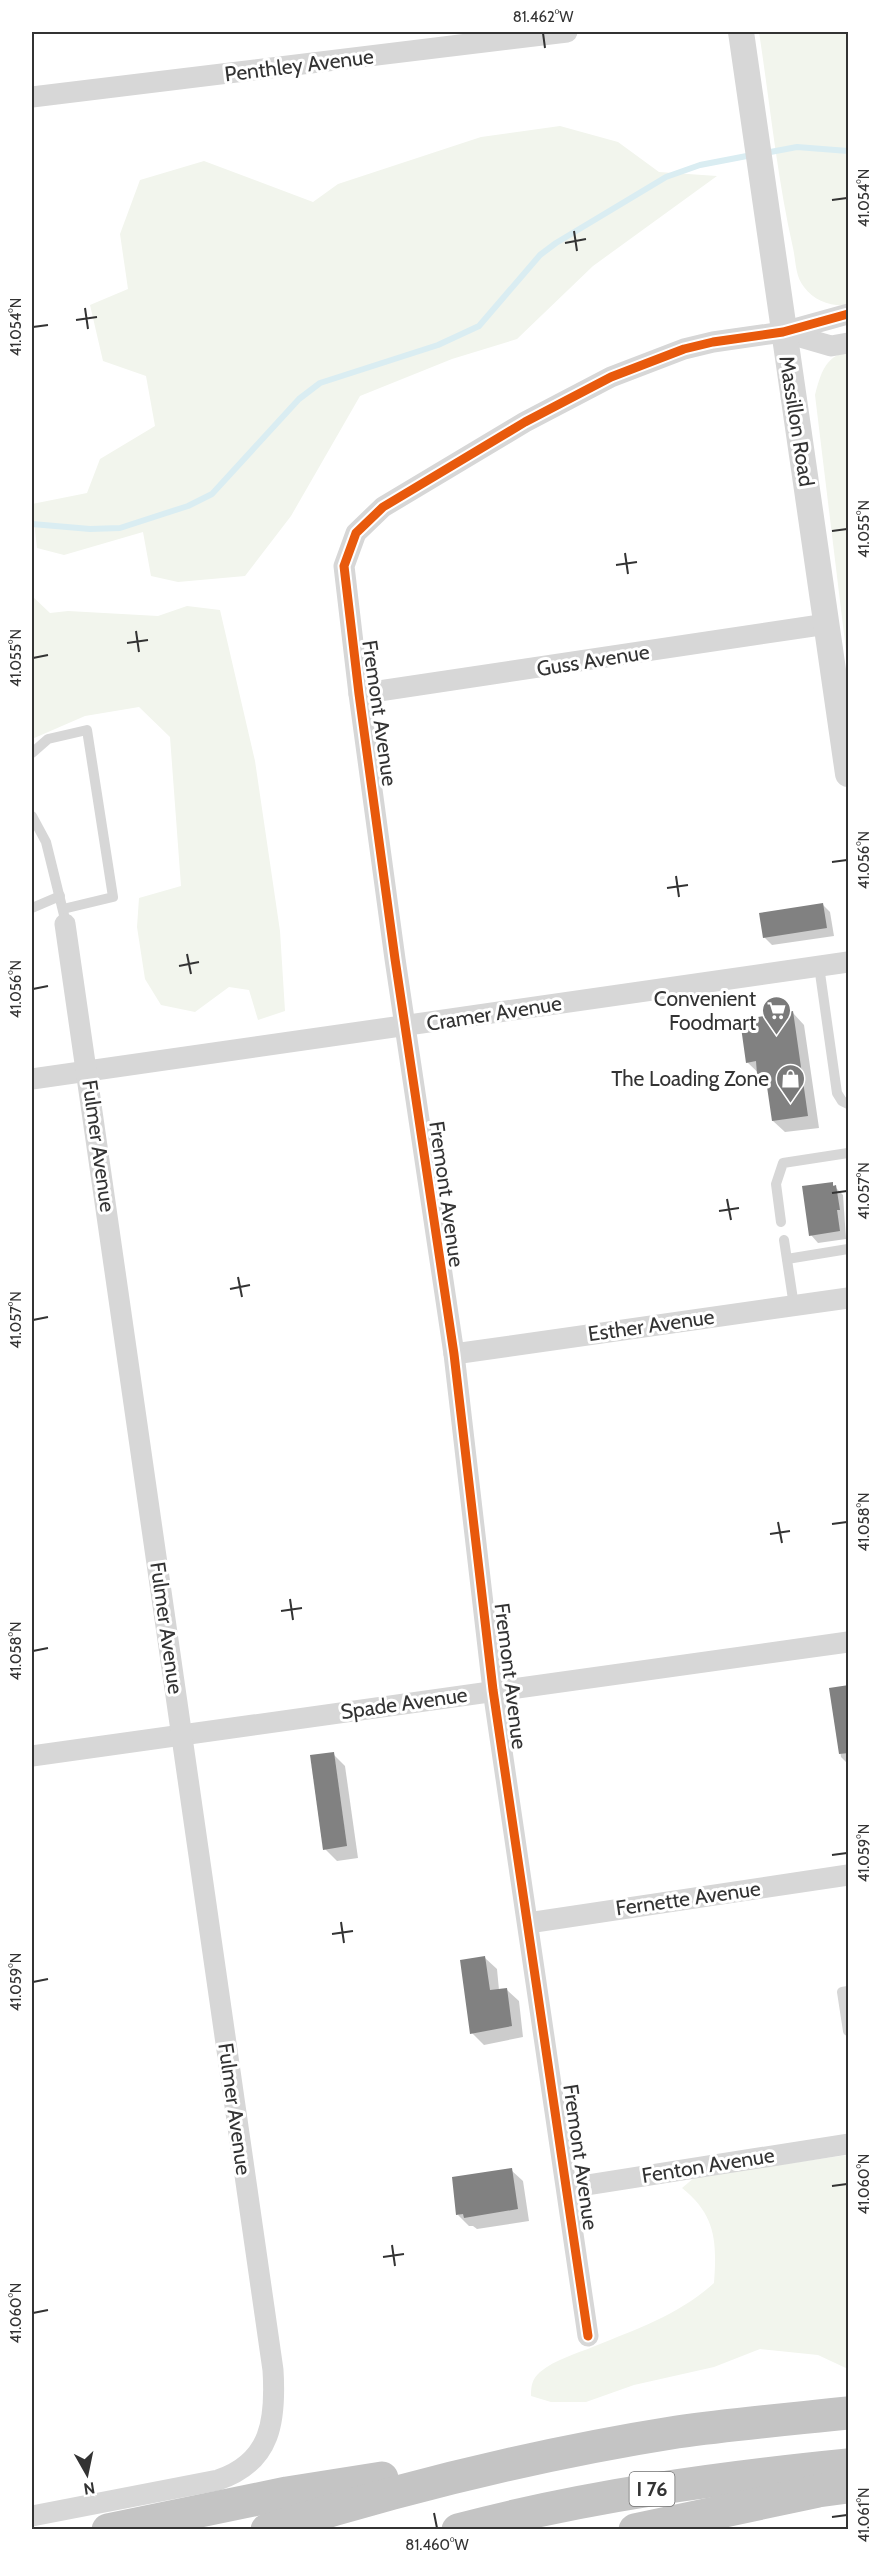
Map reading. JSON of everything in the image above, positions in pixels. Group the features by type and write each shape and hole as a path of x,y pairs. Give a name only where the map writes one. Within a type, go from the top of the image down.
{"highway":[{"name":"I 76","path":"267,2529 334,2509 486,2470 571,2451 678,2432 849,2413"},
{"name":"I 76","path":"458,2529 650,2489 849,2464"},
{"path":"108,2529 352,2481 422,2473 486,2470"},
{"path":"635,2529 818,2491 849,2487"}],"street":[{"name":"Penthley Avenue","path":"32,97 567,32"},
{"name":"Massillon Road","path":"744,32 783,332 849,774"},
{"name":"Fremont Avenue","path":"588,2336 493,1690 454,1354 430,1204 359,694 344,566 356,533 383,507 525,422 610,377 684,349 713,342 783,332 849,314"},
{"path":"783,332 831,346 849,343"},
{"name":"Guss Avenue","path":"359,694 827,624"},
{"name":"Fulmer Avenue","path":"32,2516 218,2480 233,2475 246,2467 264,2444 273,2418 273,2370 88,1071 64,917"},
{"name":"Cramer Avenue","path":"32,1079 849,962"},
{"name":"Esther Avenue","path":"454,1354 849,1298"},
{"name":"Spade Avenue","path":"32,1756 849,1641"},
{"name":"Fernette Avenue","path":"528,1923 849,1875"},
{"name":"Fenton Avenue","path":"568,2188 849,2144"}],"lane":[{"path":"32,753 48,739 87,730 113,897 64,917"},
{"name":"Fulmer Avenue","path":"32,816 46,842 64,917"},
{"path":"32,908 60,896"},
{"path":"819,966 837,1093 842,1101 849,1104"},
{"path":"781,1222 776,1184 783,1163 849,1153"},
{"path":"784,1240 794,1306"},
{"path":"787,1259 849,1249"},
{"path":"849,1991 842,1992 849,2031"}],"shaded area":[{"path":"759,32 848,32 848,305 830,304 818,299 808,292 799,278 782,194"},
{"path":"560,126 618,142 659,172 717,176 593,266 517,339 452,359 360,396 291,516 245,576 178,582 151,576 143,532 64,555 37,548 32,504 87,493 100,459 155,426 146,376 103,361 90,305 128,289 120,234 140,180 204,161 313,202 338,184 481,137"},
{"path":"848,352 848,667 815,395 829,362 834,357"},
{"path":"32,596 50,613 68,611 158,616 187,606 220,610 255,761 280,931 285,1011 258,1020 249,990 229,987 195,1012 161,1005 145,979 137,927 139,898 181,886 170,737 139,707 85,716 32,739"},
{"path":"847,2155 848,2369 818,2355 760,2349 714,2367 634,2385 586,2402 551,2402 531,2396 534,2380 546,2367 658,2320 687,2304 714,2283 715,2255 712,2230 702,2208 682,2188 695,2177"}],"building":[{"path":"823,903 827,928 763,938 759,913"},
{"path":"793,1011 808,1116 772,1121 765,1073 757,1074 756,1061 746,1063 740,1020"},
{"path":"833,1182 833,1186 836,1185 840,1210 837,1210 840,1231 809,1236 802,1186"},
{"path":"849,1685 849,1753 839,1754 829,1688"},
{"path":"334,1752 347,1846 323,1850 310,1755"},
{"path":"485,1956 490,1990 507,1988 512,2026 470,2034 460,1960"},
{"path":"512,2168 518,2209 464,2218 463,2214 456,2215 452,2177"}],"waterway":[{"path":"765,153 797,147 848,151"},
{"path":"32,524 90,529 120,528 188,506 212,494 299,399 320,383 438,345 479,326 540,255 556,243 666,177 700,165 752,155"}],"cycle path":[{"path":"588,2336 493,1690 454,1354 395,959 344,566 356,533 383,507 525,422 611,377 684,349 713,342 783,332 848,314"}],"place":[{"name":"Convenient Foodmart","path":"777,1036"},
{"name":"The Loading Zone","path":"790,1104"}]}
